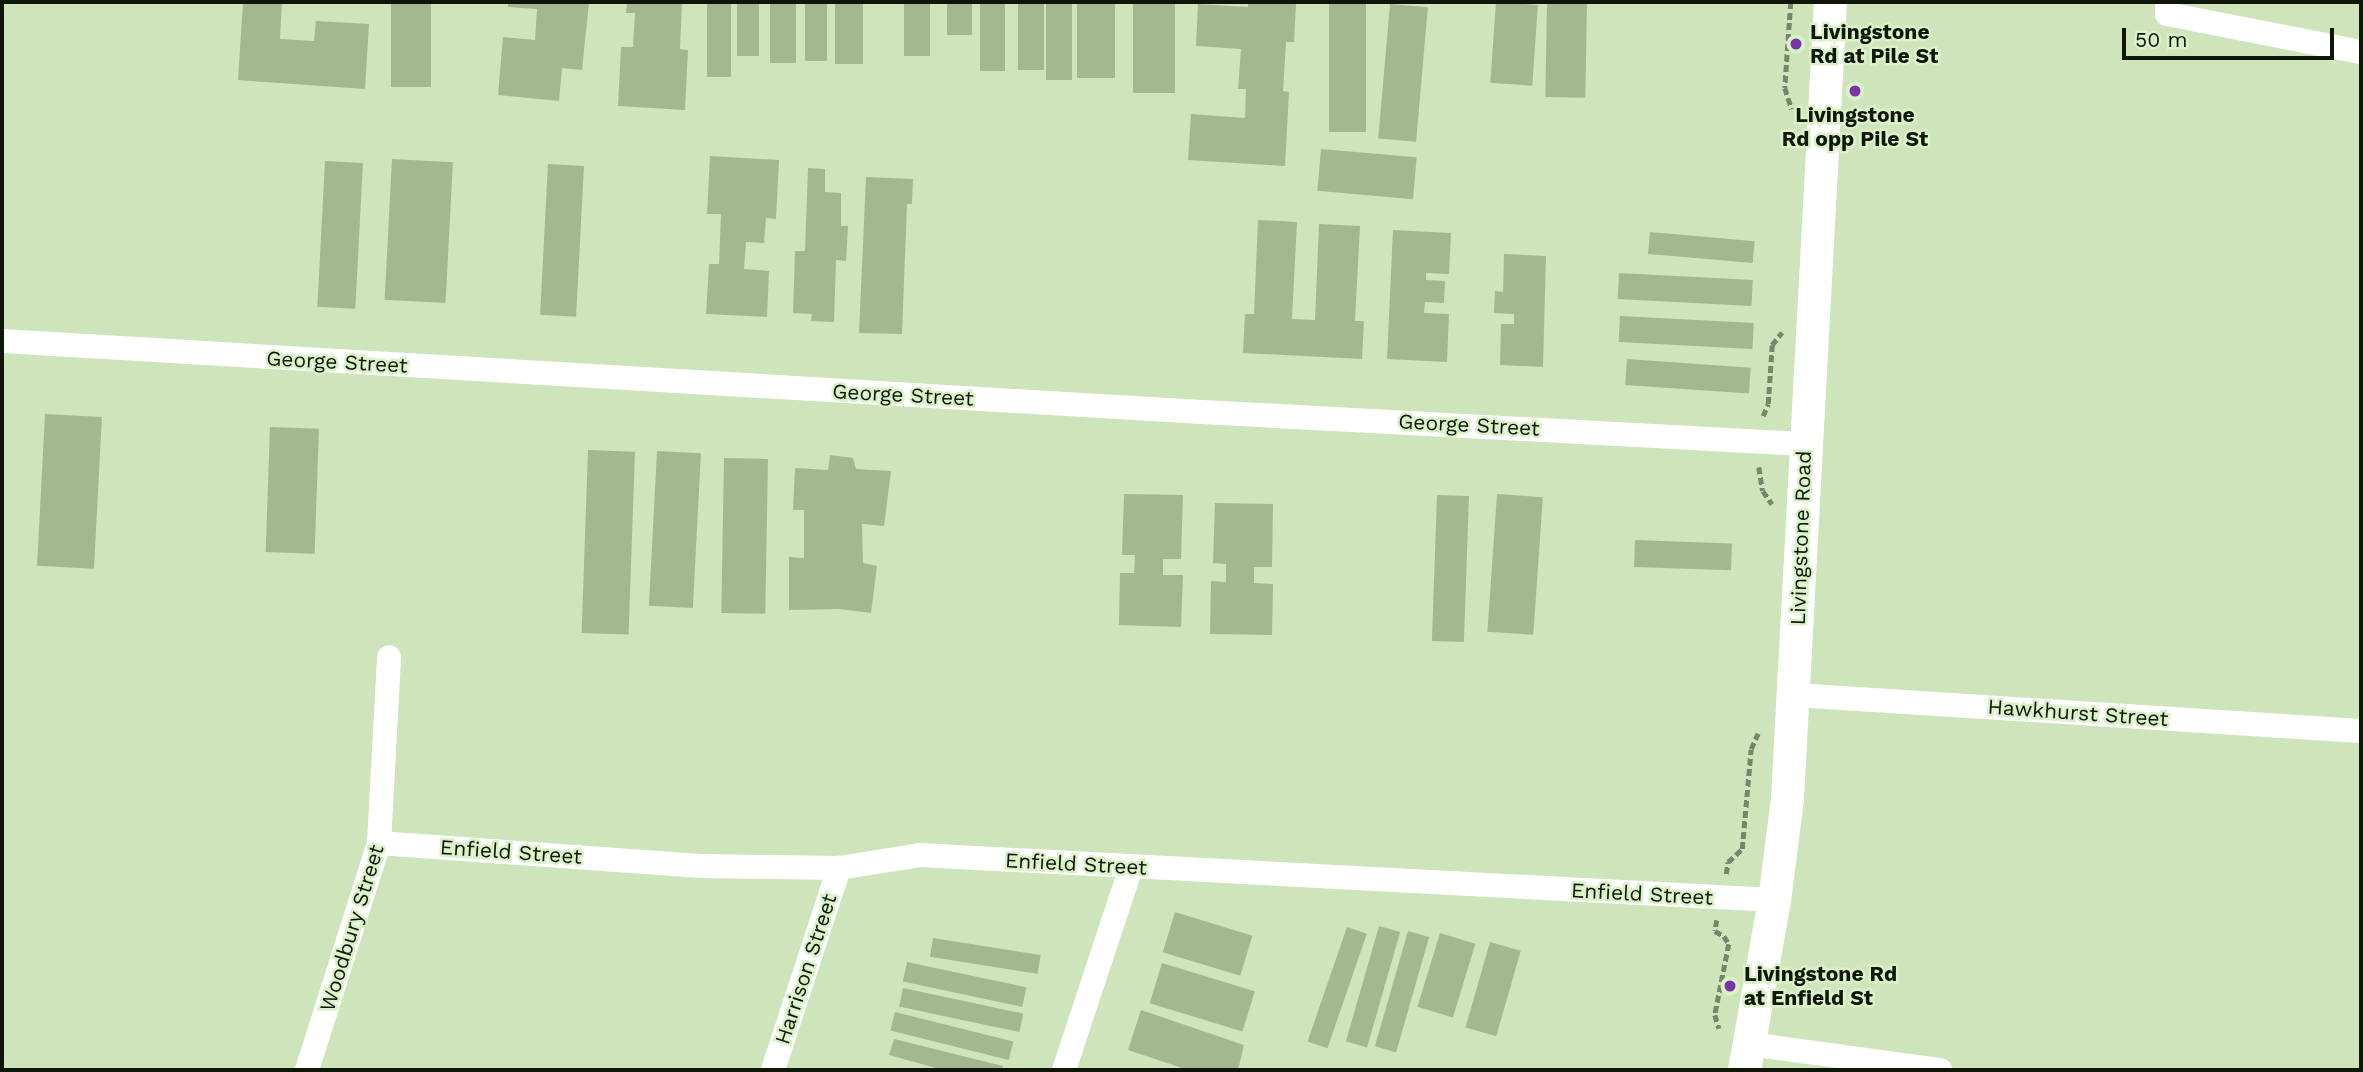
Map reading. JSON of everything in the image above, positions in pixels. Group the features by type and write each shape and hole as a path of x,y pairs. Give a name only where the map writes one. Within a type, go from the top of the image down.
{"street":[{"name":"Livingstone Road","path":"1747,1057 1774,900 1787,798 1795,695 1804,444 1830,2"},
{"path":"2167,8 2361,52"},
{"name":"George Street","path":"2,341 1202,412 1804,444"},
{"name":"Woodbury Street","path":"307,1070 379,843 389,657"},
{"name":"Hawkhurst Street","path":"1795,695 2361,731"},
{"name":"Enfield Street","path":"379,843 701,866 839,868 920,855 1774,900"},
{"path":"1064,1070 1130,867"},
{"name":"Harrison Street","path":"773,1070 839,868"},
{"path":"1747,1057 1940,1070"}],"path":[{"path":"1785,88 1791,2"},
{"path":"1762,425 1768,404 1772,345"},
{"path":"1759,457 1763,491"},
{"path":"1728,862 1742,849 1751,748"},
{"path":"1715,931 1724,936 1729,944 1715,1015"}],"building":[{"path":"243,2 282,2 280,39 314,41 316,21 369,24 365,89 238,80"},
{"path":"391,2 431,2 431,87 391,87"},
{"path":"508,2 589,2 582,70 562,68 559,101 498,95 503,37 535,40 537,9 508,7"},
{"path":"627,2 682,2 680,49 688,50 685,110 618,106 621,47 633,47 635,13 626,13"},
{"path":"707,2 731,2 731,77 707,77"},
{"path":"737,2 759,2 759,56 737,56"},
{"path":"770,2 796,2 796,63 770,63"},
{"path":"805,2 827,2 827,61 805,61"},
{"path":"835,2 863,2 863,64 835,64"},
{"path":"904,2 930,2 930,56 904,56"},
{"path":"947,2 972,2 972,35 947,35"},
{"path":"980,2 1005,2 1005,71 980,71"},
{"path":"1018,2 1044,2 1044,70 1018,70"},
{"path":"1046,2 1072,2 1072,80 1046,80"},
{"path":"1077,2 1115,2 1115,78 1077,78"},
{"path":"1133,2 1175,2 1175,93 1133,93"},
{"path":"1248,2 1296,4 1294,42 1286,42 1283,91 1289,92 1285,166 1188,160 1191,114 1245,118 1246,89 1238,89 1241,49 1196,46 1198,4 1248,7"},
{"path":"1329,2 1366,2 1366,132 1329,132"},
{"path":"1496,2 1538,5 1532,86 1490,83"},
{"path":"1547,2 1587,3 1585,98 1545,97"},
{"path":"1390,4 1428,7 1416,142 1378,138"},
{"path":"1321,149 1417,157 1413,199 1317,191"},
{"path":"710,156 779,160 776,219 766,218 764,243 746,242 744,269 769,271 767,317 706,314 709,264 719,264 721,214 707,214"},
{"path":"392,159 453,162 446,303 385,300"},
{"path":"325,161 363,163 355,309 317,307"},
{"path":"548,164 584,166 576,317 540,315"},
{"path":"808,168 825,169 825,192 841,193 841,226 848,226 846,261 836,260 834,322 811,321 812,314 793,313 795,251 805,251"},
{"path":"866,177 913,179 912,204 907,204 902,334 859,333"},
{"path":"1258,220 1297,222 1292,319 1315,320 1319,224 1360,226 1355,321 1364,321 1362,359 1243,353 1245,314 1254,314"},
{"path":"1393,230 1451,233 1449,274 1426,273 1426,280 1445,281 1444,303 1425,302 1424,313 1449,314 1447,362 1387,359"},
{"path":"1650,232 1755,241 1753,263 1648,254"},
{"path":"1504,254 1546,256 1543,367 1500,365 1501,324 1514,324 1514,314 1494,313 1495,291 1503,292"},
{"path":"1619,273 1753,280 1751,306 1618,299"},
{"path":"1620,316 1754,323 1752,349 1619,342"},
{"path":"1627,359 1751,368 1749,394 1625,385"},
{"path":"45,414 102,417 94,569 37,566"},
{"path":"270,427 319,429 315,554 266,552"},
{"path":"588,450 635,452 629,635 582,633"},
{"path":"657,451 701,453 693,608 649,606"},
{"path":"830,455 853,458 856,469 891,471 884,526 862,524 863,563 877,566 871,613 839,609 789,610 789,557 804,558 804,510 793,510 795,468 828,470"},
{"path":"724,458 768,459 765,614 721,613"},
{"path":"1124,494 1183,495 1181,559 1163,559 1163,575 1183,575 1181,627 1119,625 1120,573 1134,573 1135,555 1122,555"},
{"path":"1497,494 1543,497 1533,635 1487,632"},
{"path":"1437,495 1469,496 1464,642 1432,641"},
{"path":"1215,503 1273,504 1272,567 1254,567 1254,583 1273,584 1272,635 1210,634 1211,581 1226,582 1226,564 1213,563"},
{"path":"1635,540 1732,543 1731,570 1634,567"},
{"path":"1175,912 1252,936 1240,976 1163,952"},
{"path":"1379,926 1400,932 1367,1047 1346,1041"},
{"path":"1347,927 1367,934 1327,1048 1308,1041"},
{"path":"1408,931 1429,937 1396,1052 1375,1046"},
{"path":"1440,933 1475,944 1453,1017 1417,1007"},
{"path":"933,938 1041,955 1038,974 930,957"},
{"path":"1490,942 1521,951 1496,1036 1465,1028"},
{"path":"907,962 1026,987 1022,1007 903,982"},
{"path":"1162,963 1255,991 1242,1032 1150,1003"},
{"path":"903,988 1023,1014 1019,1032 899,1007"},
{"path":"1141,1010 1244,1045 1238,1070 1188,1070 1128,1050"},
{"path":"895,1012 1013,1042 1009,1060 890,1030"},
{"path":"894,1039 1003,1066 1002,1070 943,1070 889,1055"}],"place":[{"name":"Livingstone Rd at Pile St","path":"1796,44"},
{"name":"Livingstone Rd opp Pile St","path":"1855,91"},
{"name":"Livingstone Rd at Enfield St","path":"1730,986"}]}
